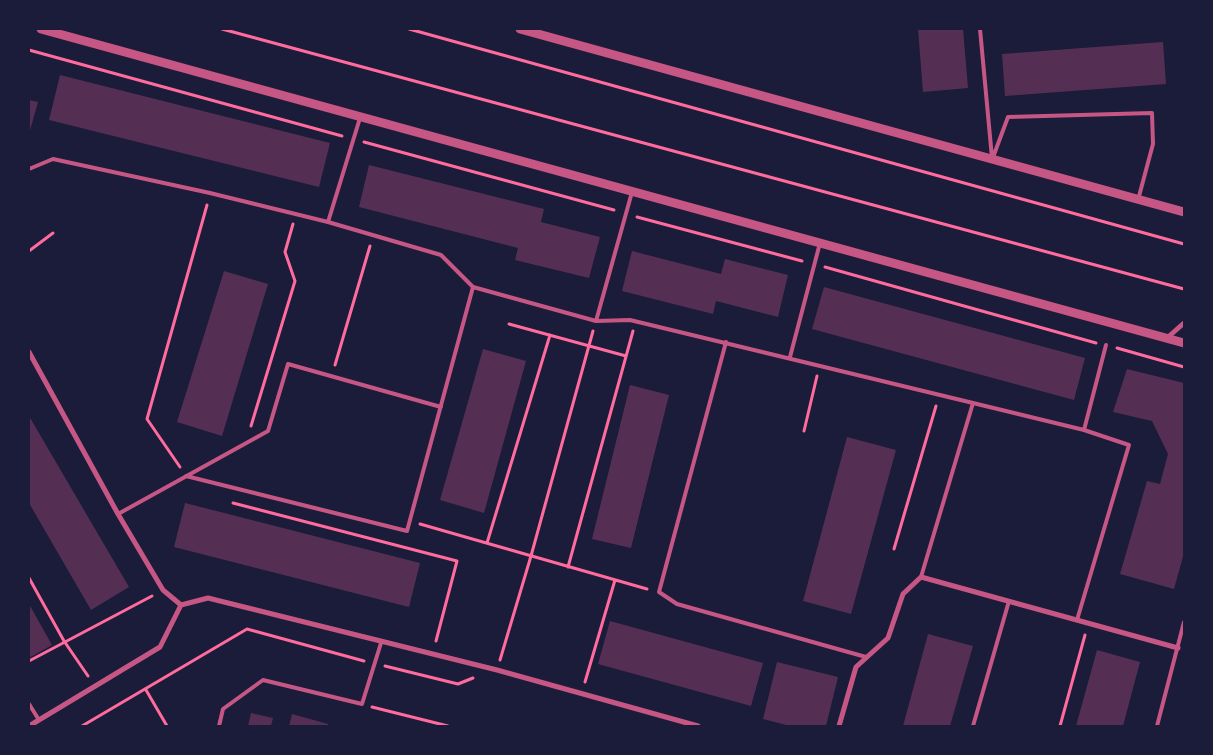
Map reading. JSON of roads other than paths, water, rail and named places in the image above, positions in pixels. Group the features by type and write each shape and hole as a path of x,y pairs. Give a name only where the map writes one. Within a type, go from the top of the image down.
{"street":[{"path":"41,29 1184,343"},
{"path":"520,29 1184,212"},
{"path":"1166,338 1184,323"},
{"path":"29,352 118,514 163,590 181,605"},
{"path":"839,726 856,667 888,638 903,594 921,577 1178,648"},
{"path":"29,726 160,648 181,605 208,598 381,643 497,670 690,726 698,726"}],"lane":[{"path":"980,29 992,160"},
{"path":"992,160 1008,117 1152,114 1153,144 1138,200"},
{"path":"328,222 360,118"},
{"path":"29,169 54,158 328,222 441,255 473,287 596,321 636,321 790,357 820,366 1084,430 1129,445 1077,620"},
{"path":"596,321 632,192"},
{"path":"790,357 820,243"},
{"path":"186,476 407,531 473,287"},
{"path":"726,342 659,592 676,604 866,657"},
{"path":"1084,430 1106,345"},
{"path":"118,514 268,431 288,364 441,408"},
{"path":"921,577 973,402"},
{"path":"972,726 1009,601"},
{"path":"1157,726 1184,622"},
{"path":"219,726 223,709 263,680 362,704 381,643"},
{"path":"29,704 38,720"}]}
